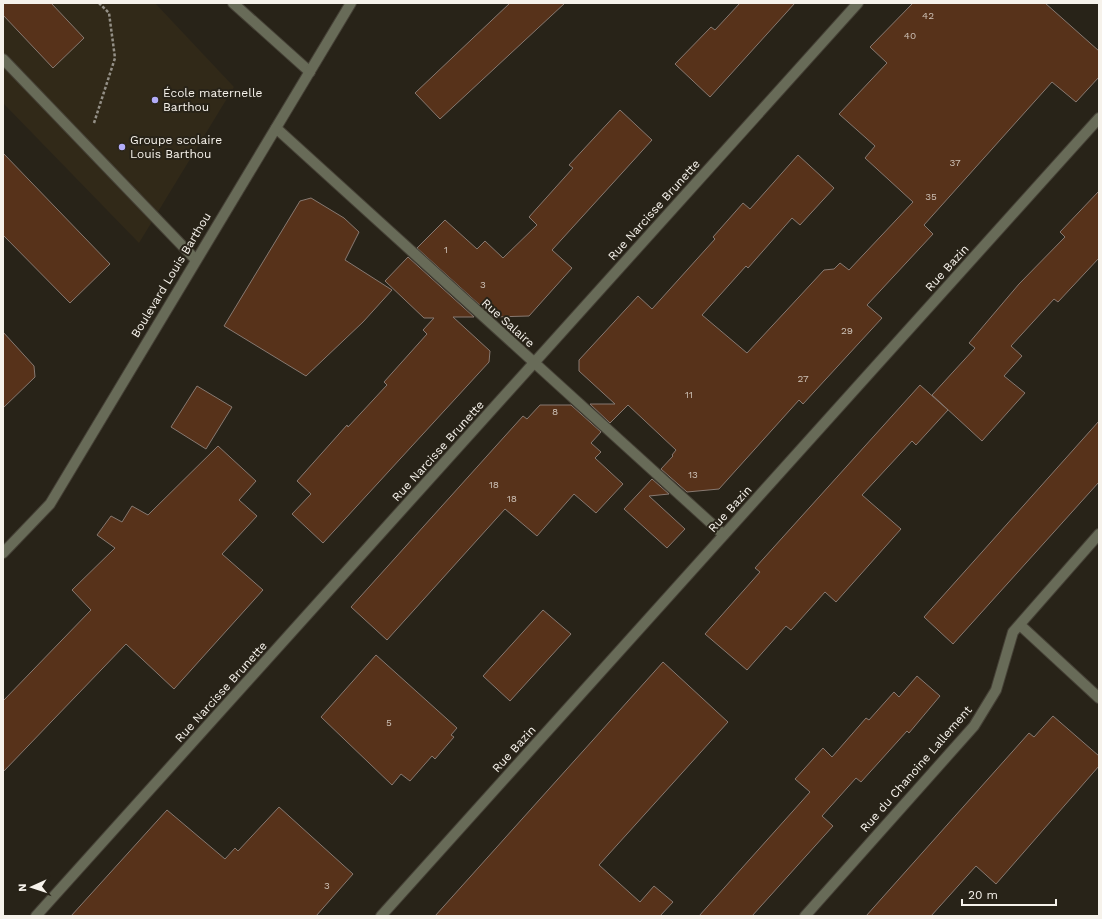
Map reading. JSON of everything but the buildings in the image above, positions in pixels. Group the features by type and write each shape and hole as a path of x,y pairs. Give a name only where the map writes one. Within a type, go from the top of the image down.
{"street":[{"path":"233,3 310,72"},
{"name":"Boulevard Louis Barthou","path":"3,553 50,504 352,3"},
{"name":"Rue Narcisse Brunette","path":"36,916 858,3"},
{"path":"3,60 196,260"},
{"name":"Rue Bazin","path":"381,916 1099,118"},
{"name":"Rue Salaire","path":"276,128 533,364 724,535"},
{"name":"Rue du Chanoine Lallement","path":"805,916 974,726 996,690 1013,632 1099,534"},
{"path":"1020,625 1099,698"}],"path":[{"path":"86,146 115,58 109,13 99,3"}],"shaded area":[{"name":"Groupe scolaire Louis Barthou","path":"3,3 155,3 234,87 139,243 3,103"}],"place":[{"name":"École maternelle Barthou","path":"155,100"},
{"name":"Groupe scolaire Louis Barthou","path":"122,147"}]}
